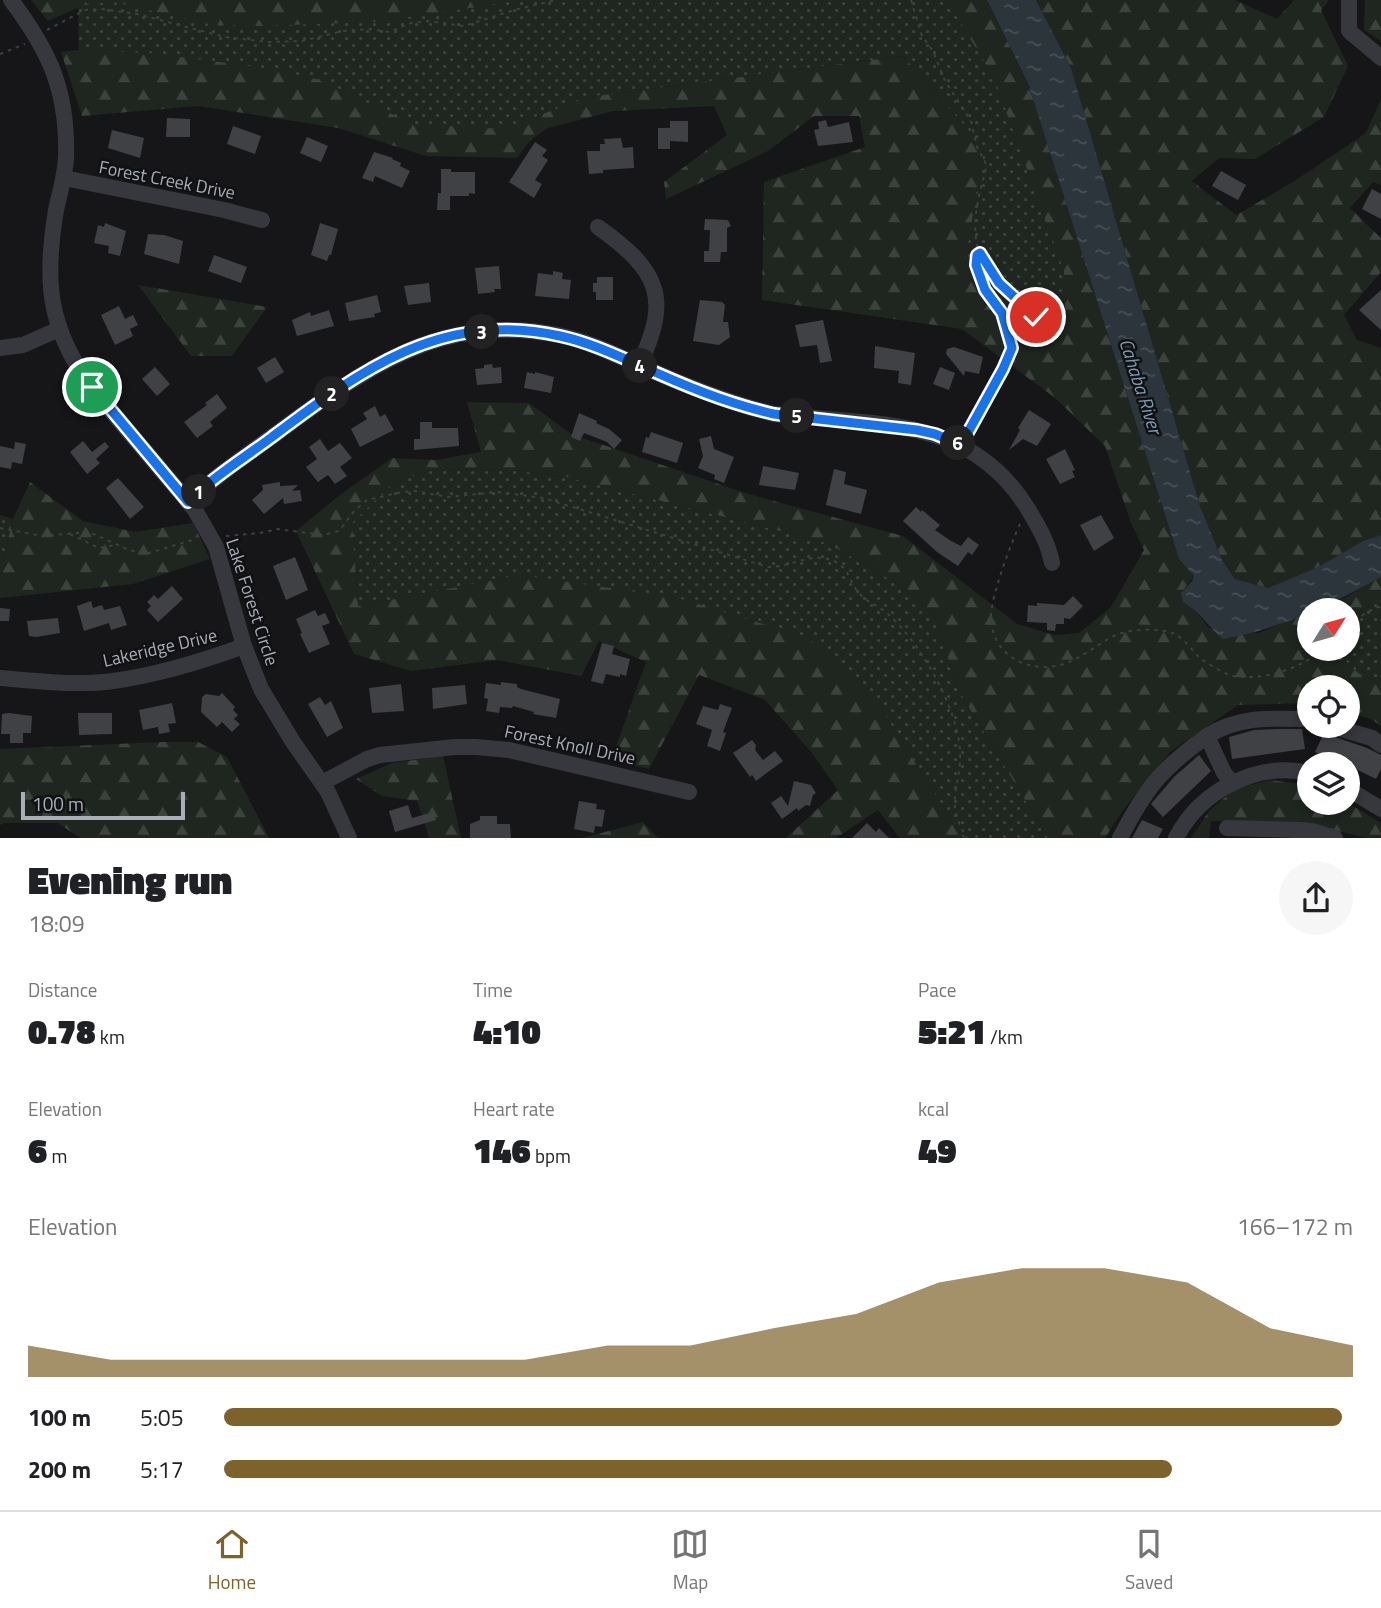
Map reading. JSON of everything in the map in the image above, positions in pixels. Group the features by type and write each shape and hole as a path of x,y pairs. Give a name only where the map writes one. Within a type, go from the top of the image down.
{"street":[{"name":"Lake Forest Circle","path":"11,0 37,36 50,60 60,92 66,156 49,274 52,303 59,329 68,351 92,387 195,510 211,537 223,565 244,646 272,710 322,783 344,823 349,838"},
{"path":"1349,0 1349,31 1381,58"},
{"name":"Forest Creek Drive","path":"64,178 225,210 262,220"},
{"path":"598,227 636,258 657,298 656,326 639,365"},
{"path":"0,348 23,345 59,329"},
{"path":"188,502 266,441 357,377 398,354 443,337 492,331 559,335 585,343 703,393 751,408 774,414 917,430 961,445 983,458 1010,483 1038,526 1052,563"},
{"name":"Lakeridge Drive","path":"0,678 63,683 112,681 216,656 244,646"},
{"path":"1120,838 1164,769 1207,736 1230,723 1258,719 1297,719"},
{"path":"1360,734 1372,738 1381,745"},
{"path":"1207,736 1224,773 1233,783"},
{"name":"Forest Knoll Drive","path":"322,783 380,755 476,747 509,750 689,792"},
{"path":"1176,838 1202,804 1233,783 1256,774 1285,770 1297,772"},
{"path":"1360,794 1379,803"},
{"path":"1227,828 1335,838"}],"path":[{"path":"0,54 19,48 85,10 101,9 137,14 225,37 268,42 302,41 369,29 389,32 411,23 428,21 464,26 556,0"},
{"path":"911,0 922,36 933,51 945,81 966,110 977,147 985,161 974,233 980,253 999,283 1024,306"},
{"path":"961,445 1012,348 1002,313 985,290 976,265 976,256 980,253"},
{"path":"0,528 42,536 89,532 145,554 199,538 260,533 278,528 323,535 339,531 355,510 367,500 415,491 448,496 498,492 543,498 768,567 779,568 804,559 836,562 844,568 856,591 887,613 911,638 942,692 960,748 953,803 960,827 967,838"},
{"path":"1022,522 1012,541 991,615 996,640 1001,649 1018,663 1058,666 1123,632 1165,631 1174,633 1203,660 1235,676 1282,671 1304,662"},
{"path":"69,533 99,548 118,544"},
{"path":"1360,617 1381,607"}],"green space":[{"path":"31,0 511,0 374,22 258,26 213,25 114,2 87,4 48,21"},
{"path":"78,0 100,0 209,16 335,0 971,0 1096,322 1010,358 964,262 984,148 903,56 588,97 530,141 410,145 295,78 79,74"},
{"path":"942,0 987,0 1028,83 1179,559 1194,576 1181,593 1209,628 1259,633 1297,617 1297,662 1347,662 1358,673 1381,684 1381,726 1360,716 1360,675 1297,675 1297,703 1238,705 1170,752 1123,810 1105,838 1048,838 958,689 934,614 900,585 827,543 567,477 512,470 434,469 393,483 352,523 358,606 521,575 678,598 809,638 881,709 963,838 900,838 878,810 836,838 786,838 838,790 812,753 765,700 699,675 649,769 611,761 646,662 599,641 581,676 497,660 411,671 354,654 296,531 392,458 436,460 481,452 467,402 529,403 571,434 748,494 903,536 1017,624 1054,635 1079,633 1111,607 1144,550 1131,523 1105,446 1054,397 962,329 762,300 764,182 865,147 859,116 814,116 768,151 666,199 664,182 727,135 714,106 613,111 537,131 517,158 426,156 338,128 198,106 82,116 61,52 79,50 151,53 271,69 316,79 413,124 503,129 588,97 903,56 984,148 965,262 1036,319 1065,312 1064,271 994,78 956,15"},
{"path":"1036,0 1235,0 1277,19 1294,0 1329,0 1321,10 1348,66 1324,117 1255,159 1219,158 1192,181 1236,215 1293,182 1366,133 1381,99 1381,185 1373,182 1350,208 1381,238 1381,272 1344,315 1357,340 1381,348 1381,535 1363,541 1318,567 1268,588 1235,579 1222,560 1200,506 1071,68"},
{"path":"1365,0 1381,0 1381,41 1364,30"},
{"path":"138,285 267,307 232,356 191,356"},
{"path":"434,469 512,470 567,477 827,543 900,585 934,614 958,689 1048,838 963,838 881,709 521,575 358,606 351,523 393,483"},
{"path":"30,482 83,521 135,532 193,523 210,559 133,584 0,598 0,560 3,560 13,519"},
{"path":"0,515 13,519 3,560 0,560"},
{"path":"1381,577 1381,601 1360,612 1360,598 1344,598"},
{"path":"1381,601 1381,684 1358,673 1347,662 1360,662 1360,612"},
{"path":"198,742 227,757 269,838 80,838 58,823 0,825 0,749"},
{"path":"443,756 461,838 429,838 417,801 382,796 356,779 392,763"},
{"path":"1270,780 1297,783 1297,815 1360,815 1360,810 1381,823 1381,838 1366,838 1308,823 1211,821 1209,838 1191,838 1209,811 1235,789"},
{"path":"643,822 658,838 582,838"}],"water":[{"name":"Cahaba River","path":"987,0 1036,0 1071,68 1200,506 1222,560 1235,579 1268,588 1318,567 1363,541 1381,535 1381,577 1341,598 1297,598 1297,618 1223,639 1183,602 1181,593 1194,576 1179,559 1028,83"}],"building":[{"path":"167,118 190,119 190,137 166,137"},
{"path":"826,120 828,127 849,122 853,142 818,146 814,130 819,129 818,122"},
{"path":"670,121 688,121 688,142 670,141 670,149 658,149 658,128 670,128"},
{"path":"233,126 261,136 255,154 227,144"},
{"path":"112,130 144,138 140,158 108,148"},
{"path":"307,137 328,146 321,162 300,153"},
{"path":"621,138 623,148 633,147 634,168 603,170 603,173 589,174 587,151 600,151 600,144 605,144 604,139"},
{"path":"535,142 547,150 542,156 548,160 535,180 542,184 534,198 509,182"},
{"path":"374,152 393,158 401,163 400,166 410,171 402,188 375,176 373,182 362,178"},
{"path":"441,169 451,169 451,172 475,172 475,194 450,196 450,210 437,210 438,193 441,193"},
{"path":"1221,171 1246,185 1238,200 1212,186"},
{"path":"1372,189 1381,194 1381,219 1362,209"},
{"path":"705,219 728,220 731,226 727,228 727,252 721,252 720,262 704,262 704,251 709,251 710,230 704,230"},
{"path":"105,223 126,231 120,256 108,253 109,246 94,243 98,225 104,227"},
{"path":"320,223 338,229 327,261 311,255"},
{"path":"148,234 164,235 183,241 179,264 144,254"},
{"path":"214,255 247,267 241,283 208,271"},
{"path":"499,266 501,289 478,294 475,268"},
{"path":"553,271 563,273 562,279 571,280 569,299 535,296 538,273 553,275"},
{"path":"597,277 613,277 613,300 596,300 593,283 597,283"},
{"path":"429,283 431,302 408,305 404,286"},
{"path":"1381,290 1381,330 1359,310"},
{"path":"377,295 381,312 374,314 375,317 349,321 345,303"},
{"path":"700,300 722,302 725,305 723,322 728,322 730,337 719,345 693,341"},
{"path":"119,306 125,319 133,315 138,325 130,329 133,336 115,345 101,315"},
{"path":"329,310 334,326 297,336 292,320 310,312 311,316"},
{"path":"823,320 832,361 820,363 817,345 800,347 795,325"},
{"path":"875,346 915,353 911,385 898,383 899,371 874,368"},
{"path":"954,347 983,357 979,374 965,371 964,376 946,354 947,349"},
{"path":"275,357 284,372 266,383 257,368"},
{"path":"492,364 493,368 501,367 502,383 477,385 475,369"},
{"path":"155,367 170,384 157,396 142,379"},
{"path":"940,367 955,373 949,390 933,384"},
{"path":"527,372 554,377 551,393 524,388"},
{"path":"217,394 227,408 210,422 213,426 197,438 184,422"},
{"path":"375,406 380,417 385,414 394,430 360,447 351,429 367,419 363,413"},
{"path":"1029,410 1051,424 1037,446 1023,439 1009,450 1020,430 1018,428"},
{"path":"579,413 597,421 596,423 622,440 614,449 607,442 584,433 580,441 571,437"},
{"path":"420,422 432,422 432,428 458,428 459,446 414,450 414,439 420,439"},
{"path":"651,432 683,443 677,463 642,452 646,437 649,438"},
{"path":"711,436 714,449 734,457 724,483 714,479 715,475 698,468 703,456 699,439"},
{"path":"320,439 328,451 340,443 352,458 340,467 347,476 335,484 328,475 318,482 306,467 317,459 309,447"},
{"path":"83,441 92,452 105,442 109,447 96,459 100,463 87,474 70,452"},
{"path":"15,442 26,444 22,464 12,462 11,469 0,467 0,446 14,449"},
{"path":"1065,449 1075,470 1072,471 1075,477 1060,484 1046,459"},
{"path":"763,466 799,473 795,490 759,485"},
{"path":"834,469 846,472 844,484 867,490 861,514 826,505"},
{"path":"118,478 144,507 130,519 106,488"},
{"path":"280,482 280,486 298,485 292,491 300,490 302,501 284,504 283,498 264,514 252,500 263,490 262,485"},
{"path":"916,507 940,525 935,530 951,541 961,546 968,537 979,545 972,555 968,552 958,566 937,552 903,521"},
{"path":"1101,515 1114,538 1094,551 1080,525"},
{"path":"295,557 308,590 286,600 273,566"},
{"path":"172,586 183,599 158,622 147,610 151,606 147,602 154,595 158,599"},
{"path":"1073,596 1083,606 1070,619 1064,618 1064,624 1056,624 1055,631 1047,630 1047,623 1027,622 1028,605 1064,605"},
{"path":"91,601 93,608 102,605 104,610 120,606 127,625 111,630 109,623 84,631 77,606"},
{"path":"0,608 10,609 9,621 0,621"},
{"path":"315,610 318,616 325,613 330,623 322,626 330,644 309,653 296,619"},
{"path":"58,618 60,633 29,636 27,621"},
{"path":"602,643 614,646 612,654 630,659 626,676 606,674 603,684 591,681"},
{"path":"501,682 517,684 521,689 560,699 556,718 533,714 534,712 513,706 500,707 499,713 486,711 486,683 501,685"},
{"path":"401,684 404,711 372,713 369,688"},
{"path":"465,685 467,704 433,709 432,688"},
{"path":"222,693 235,707 233,710 238,715 234,719 240,724 232,732 222,722 217,727 201,712 202,697 206,694 219,696"},
{"path":"320,697 325,705 331,701 343,728 327,737 308,704"},
{"path":"172,703 176,723 168,724 170,732 159,734 158,727 143,730 139,710"},
{"path":"720,704 732,708 723,732 726,733 720,751 707,746 712,730 696,724 703,706 718,710"},
{"path":"78,713 112,713 112,734 79,735"},
{"path":"2,714 32,716 31,733 23,733 23,743 10,743 10,734 1,734"},
{"path":"1297,729 1297,738 1303,738 1305,749 1232,759 1229,737 1254,730"},
{"path":"1322,738 1338,738 1381,755 1381,769 1376,779 1360,771 1360,752 1315,752"},
{"path":"752,740 756,745 755,750 763,760 775,751 783,761 756,781 733,753"},
{"path":"1199,755 1211,771 1163,817 1151,804 1174,777"},
{"path":"794,781 811,785 816,793 810,806 806,805 798,811 797,808 782,819 771,803 781,796 788,806"},
{"path":"579,801 597,804 596,809 605,810 602,827 595,826 594,833 574,829"},
{"path":"408,805 412,818 434,812 436,820 395,832 389,811"},
{"path":"480,816 497,816 497,824 510,824 511,838 470,838 470,824 480,820"},
{"path":"1142,820 1163,829 1158,838 1132,838"},
{"path":"867,823 876,832 879,828 889,838 852,838"}],"route":[{"path":"92,387 188,502 299,417 380,362 443,337 492,331 559,335 612,353 703,393 774,414 917,430 961,445 1012,348 1002,313 985,290 976,265 977,255 980,253 999,283 1036,317"}]}
